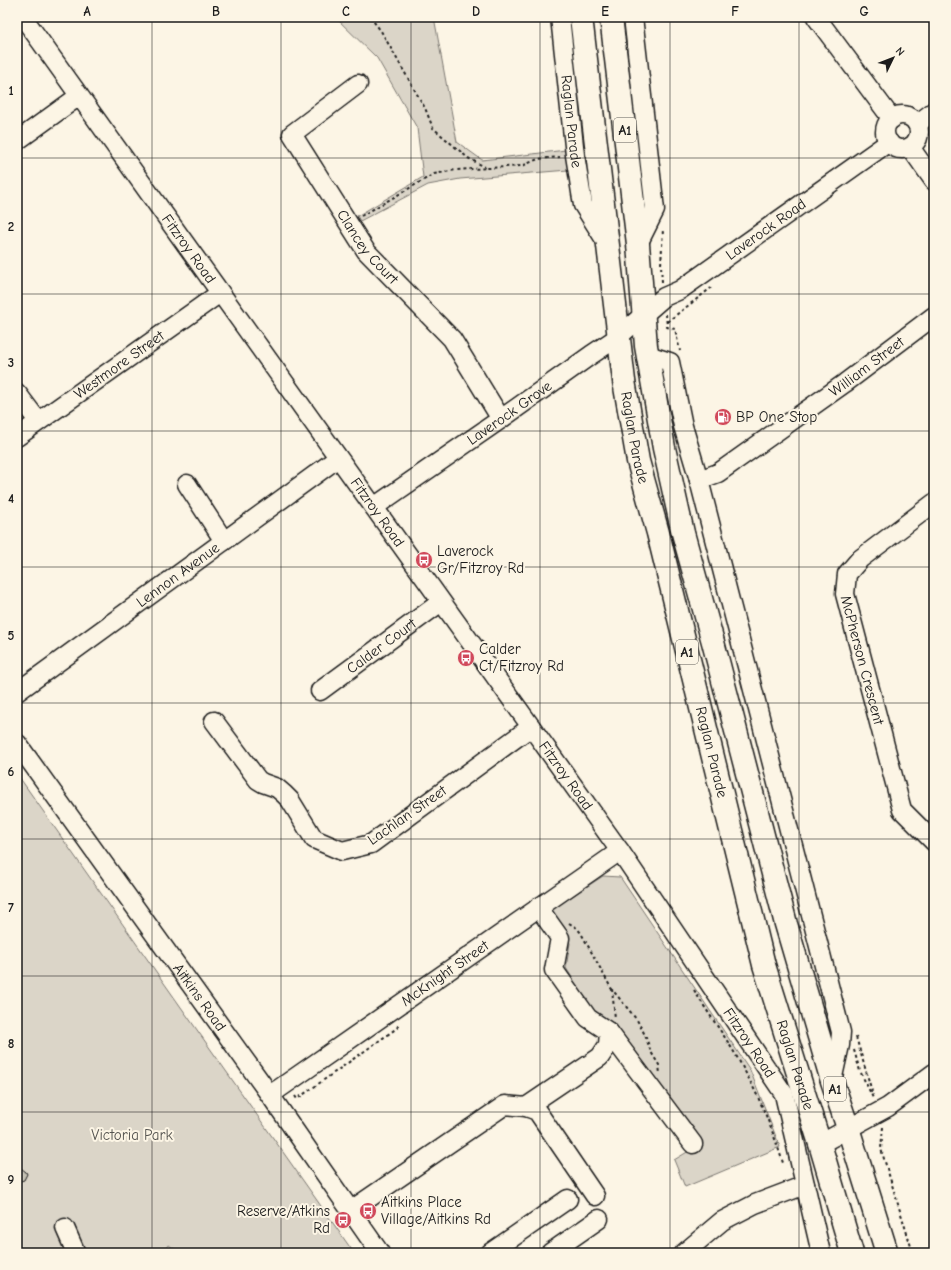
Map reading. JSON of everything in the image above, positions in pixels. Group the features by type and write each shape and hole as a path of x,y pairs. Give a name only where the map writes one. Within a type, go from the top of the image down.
{"highway":[{"name":"Raglan Parade","path":"581,17 618,337 638,461 658,533 764,965 820,1144 852,1253"},
{"name":"Raglan Parade","path":"612,17 638,244 648,355 664,448 683,533 713,642 786,924 832,1081 887,1253"}],"street":[{"name":"Fitzroy Road","path":"22,17 620,851 784,1094 821,1253"},
{"name":"Raglan Parade","path":"560,17 575,155 583,205 607,243"},
{"path":"633,17 655,210 638,244"},
{"path":"816,17 892,118"},
{"name":"Clancey Court","path":"358,84 292,134 366,251 452,339 501,419"},
{"path":"17,141 79,96"},
{"path":"917,124 934,111"},
{"path":"903,115 914,119 919,130 919,137 916,143 910,148 898,149 889,142 886,136 886,130 892,118 903,115"},
{"name":"Laverock Road","path":"644,316 664,297 680,290 889,142"},
{"path":"910,148 934,181"},
{"name":"Westmore Street","path":"17,437 220,293"},
{"name":"Laverock Grove","path":"374,508 618,337 644,316"},
{"name":"William Street","path":"699,480 718,473 845,383 934,316"},
{"name":"Raglan Parade","path":"648,355 670,362 683,426 699,480 840,1032 840,1045 832,1081"},
{"path":"17,393 38,421"},
{"name":"Lennon Avenue","path":"17,692 338,458"},
{"path":"187,484 224,542"},
{"name":"McPherson Crescent","path":"934,503 860,559 847,574 845,594 902,810 934,842"},
{"name":"Calder Court","path":"320,691 441,602"},
{"name":"Lachlan Street","path":"214,721 258,780 281,790 290,800 314,839 342,851 371,844 531,727"},
{"name":"Aitkins Road","path":"17,743 270,1095 380,1253"},
{"name":"McKnight Street","path":"270,1095 620,851"},
{"path":"538,907 560,938 554,970 588,1018 609,1032 693,1144"},
{"path":"526,1107 600,1058 608,1045 609,1032"},
{"path":"820,1144 888,1107 934,1073"},
{"path":"350,1211 505,1105 526,1107 537,1111 595,1196"},
{"path":"684,1253 722,1221 755,1204 805,1185"},
{"path":"490,1253 568,1200"},
{"path":"550,1253 599,1219"},
{"path":"65,1228 76,1253"}],"path":[{"path":"370,17 381,31 425,108 433,128 468,158 486,167"},
{"path":"349,223 434,174 486,167 522,166 538,159 575,155"},
{"path":"567,922 578,928 611,988 637,1020 645,1035 650,1052 659,1065 660,1077 653,1091"},
{"path":"609,1032 615,1022 611,988"},
{"path":"883,1124 884,1131 882,1149 913,1253"}],"green space":[{"path":"335,17 434,17 457,142 482,160 566,150 568,170 460,179 428,185 360,221 357,216 423,177 417,128 377,58"},
{"name":"Victoria Park","path":"17,774 354,1253 180,1253 169,1245 163,1253 17,1253"},
{"path":"603,876 620,877 750,1070 780,1147 685,1187 674,1160 699,1145 652,1080 618,1029 593,1011 566,968 570,943 548,912"}],"building":[{"path":"17,1165 27,1174 24,1180 17,1182"}],"place":[{"name":"BP One Stop","path":"723,417"},
{"name":"Laverock Gr/Fitzroy Rd","path":"424,560"},
{"name":"Calder Ct/Fitzroy Rd","path":"466,658"},
{"name":"Aitkins Place Village/Aitkins Rd","path":"368,1211"},
{"name":"Reserve/Atkins Rd","path":"343,1220"}]}
